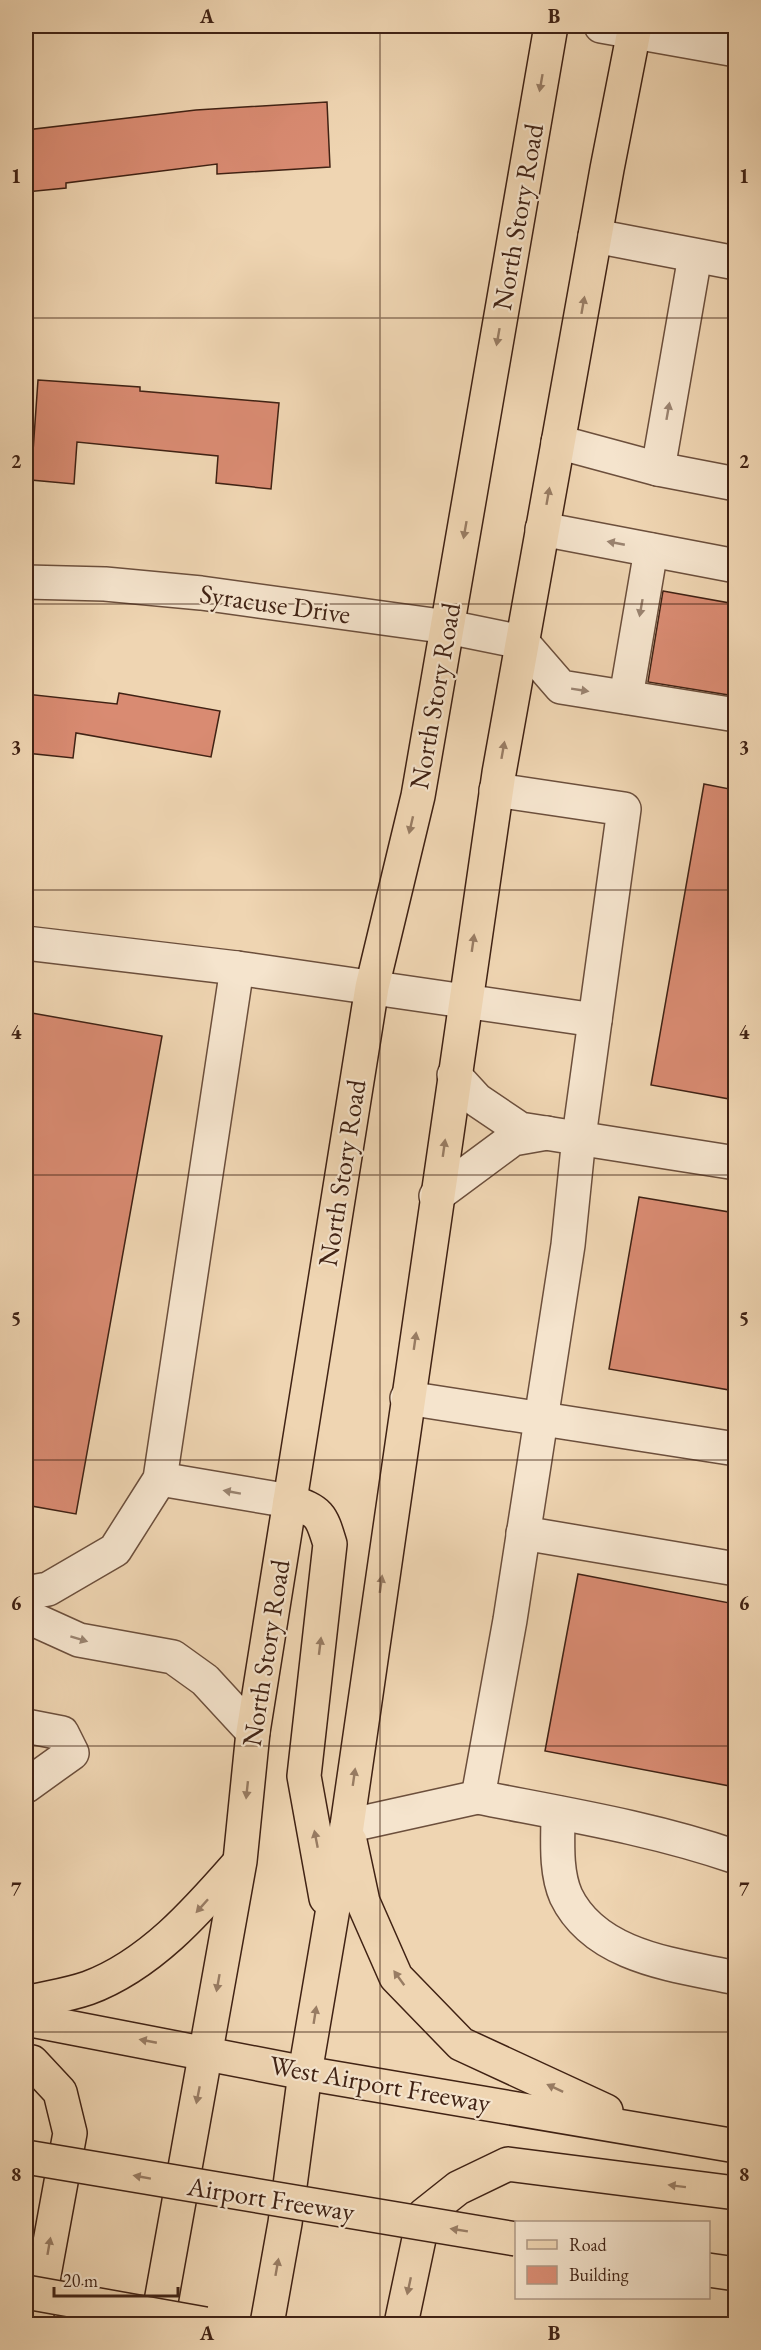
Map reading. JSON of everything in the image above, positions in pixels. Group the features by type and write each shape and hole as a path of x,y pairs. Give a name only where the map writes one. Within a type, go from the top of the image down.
{"main road":[{"name":"North Story Road","path":"157,2325 240,1861 253,1732 372,987 418,796 551,26"},
{"path":"267,2325 285,2223 305,2073 330,1917 347,1826 496,790 595,236 635,29"},
{"path":"290,1501 313,1509 322,1517 330,1544 304,1776 330,1917"},
{"path":"347,1826 363,1902 396,1977 460,2044 646,2130"},
{"path":"26,2003 88,1988 132,1967 197,1911 240,1861"},
{"name":"West Airport Freeway","path":"26,2019 206,2052 305,2073 735,2146"},
{"path":"26,2061 32,2062 60,2092 70,2133 35,2325"},
{"name":"Airport Freeway","path":"26,2157 515,2239"},
{"path":"401,2325 424,2215 458,2188 508,2164 735,2193"},
{"path":"710,2270 735,2274"},
{"path":"26,2292 205,2325"}],"street":[{"path":"601,26 635,29 735,50"},
{"path":"595,236 735,263"},
{"path":"658,469 695,256"},
{"path":"558,442 658,469 735,484"},
{"path":"542,529 735,566"},
{"path":"626,697 651,550"},
{"name":"Syracuse Drive","path":"26,582 105,584 201,592 448,627 522,642"},
{"path":"522,642 561,687 735,714"},
{"path":"478,1797 523,1533 568,1245 549,1133 595,1020 624,809 496,790"},
{"path":"26,943 237,968 595,1020"},
{"path":"26,1593 48,1589 115,1550 160,1479 237,968"},
{"path":"454,1074 477,1100 549,1133 735,1163"},
{"path":"436,1196 513,1139 549,1133"},
{"path":"407,1398 541,1417 735,1449"},
{"path":"160,1479 290,1501"},
{"path":"523,1533 735,1569"},
{"path":"26,1616 79,1640 173,1656 205,1680 253,1732"},
{"path":"26,1726 62,1733 72,1754 26,1786"},
{"path":"347,1826 478,1797 703,1846 735,1857"},
{"path":"558,1813 559,1864 566,1896 584,1920 610,1941 642,1957 735,1978"}],"building":[{"path":"327,102 330,167 217,174 217,164 66,183 66,188 26,192 26,130 196,110"},
{"path":"38,380 140,387 140,391 279,403 271,489 216,483 218,456 77,442 74,484 31,480"},
{"path":"663,591 735,604 735,696 648,682"},
{"path":"119,693 220,711 211,757 76,733 73,758 26,753 26,694 117,704"},
{"path":"704,784 735,790 735,1100 651,1085"},
{"path":"26,1012 162,1036 76,1514 26,1505"},
{"path":"639,1197 735,1213 735,1391 609,1369"},
{"path":"578,1574 735,1604 735,1787 545,1751"}]}
